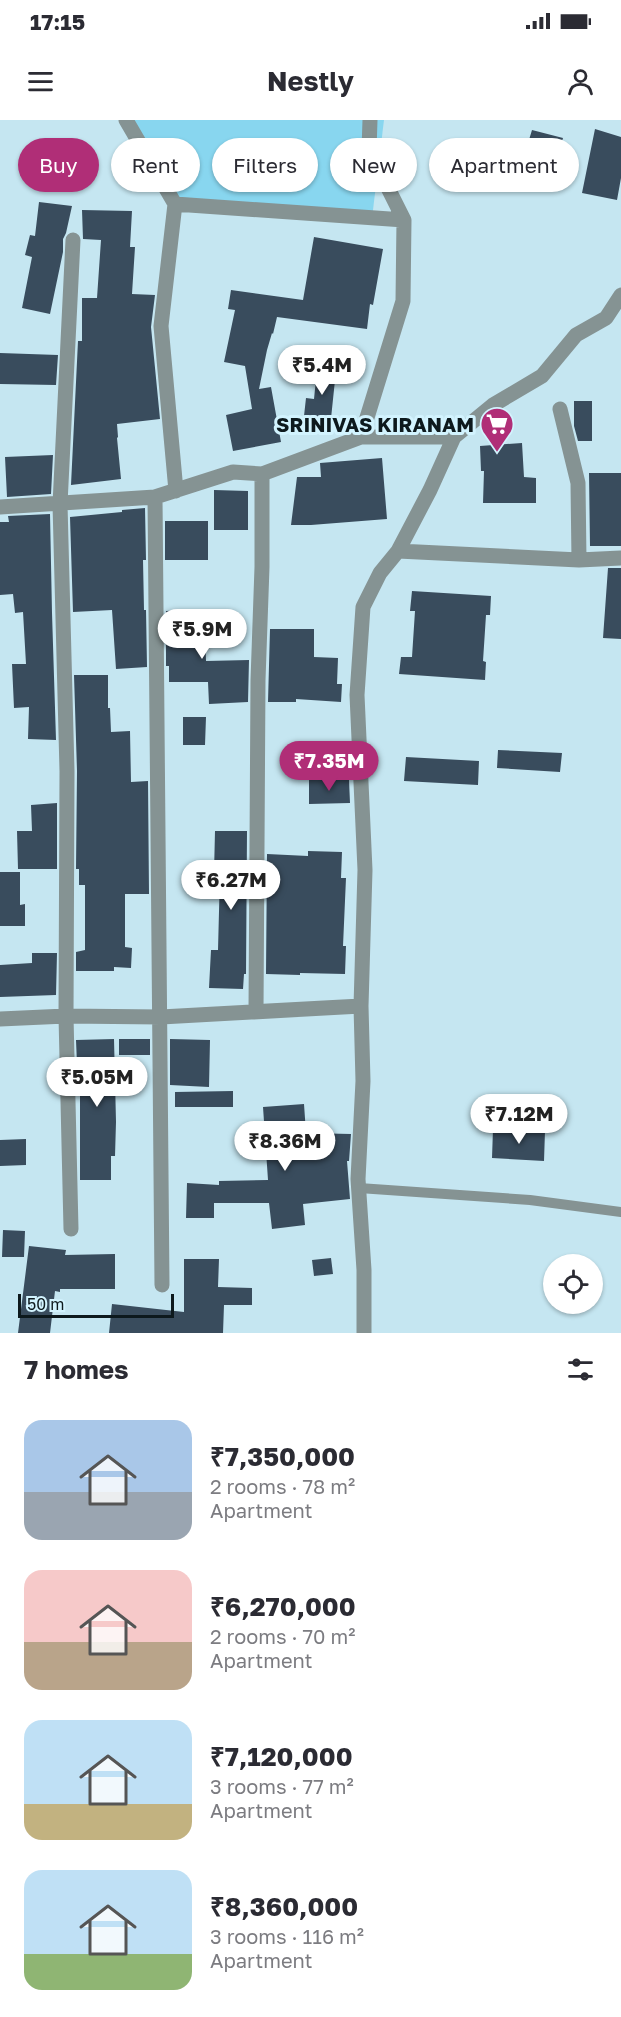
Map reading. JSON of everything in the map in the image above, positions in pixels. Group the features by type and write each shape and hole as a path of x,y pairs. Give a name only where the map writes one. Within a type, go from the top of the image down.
{"street":[{"path":"126,120 175,204 161,326 176,491"},
{"path":"361,437 403,301 404,220 369,150 370,120"},
{"path":"175,204 404,220"},
{"path":"71,1229 66,1016 67,771 60,504 73,240"},
{"path":"364,1333 364,1270 359,1188 363,1082 361,1006 365,870 357,695 363,607 380,573 398,551 430,490 454,437 493,405 542,376 576,335 606,318 621,295"},
{"path":"560,409 578,483 579,560"},
{"path":"0,507 155,497 233,472 262,474 361,437 454,437"},
{"path":"256,1012 262,474"},
{"path":"155,497 162,1285"},
{"path":"398,551 579,560 621,558"},
{"path":"0,1020 66,1016 161,1017 361,1006"}],"lane":[{"path":"359,1188 530,1200 621,1212"}],"shaded area":[{"path":"126,120 384,120 382,138 330,138 330,192 375,192 372,218 175,204 168,192 200,192 200,138 136,138"}],"building":[{"path":"595,129 621,137 621,178 617,200 582,193"},
{"path":"532,130 563,138 530,138"},
{"path":"39,202 72,206 63,239 63,252 50,314 22,308 32,257 25,255 30,235 35,236"},
{"path":"82,210 132,211 130,247 135,247 132,294 155,295 151,327 160,419 117,424 121,479 71,485 78,341 82,341 82,298 97,298 101,240 83,239"},
{"path":"314,237 383,249 373,305 370,304 367,329 277,317 259,389 271,387 281,442 233,451 226,415 252,409 245,366 224,362 235,310 228,309 231,290 303,300"},
{"path":"0,353 58,355 56,385 0,384"},
{"path":"318,360 337,361 330,428 303,425 306,398 314,399"},
{"path":"574,401 592,401 592,441 578,441 574,426"},
{"path":"522,443 524,477 536,478 536,503 483,503 484,471 481,471 480,446"},
{"path":"53,455 51,494 7,497 5,457"},
{"path":"382,458 387,519 291,525 297,477 321,477 320,463"},
{"path":"589,473 621,473 621,546 590,546"},
{"path":"214,490 248,491 248,530 214,530"},
{"path":"145,508 146,560 143,560 147,667 116,669 112,610 73,612 70,517"},
{"path":"50,514 56,740 28,739 29,707 14,708 12,664 26,664 23,612 15,613 13,594 0,595 0,522 9,522 8,516"},
{"path":"165,521 208,521 208,560 165,560"},
{"path":"608,568 621,568 621,639 603,638"},
{"path":"412,591 491,596 490,615 486,615 483,661 486,662 485,680 399,674 401,657 412,657 415,611 410,611"},
{"path":"204,609 206,661 249,660 248,702 209,704 208,682 169,682 169,666 166,666 166,611"},
{"path":"270,629 314,629 314,657 338,658 337,684 342,684 341,702 296,699 296,702 268,702"},
{"path":"74,675 108,675 111,732 130,731 131,782 148,781 149,894 125,894 125,947 132,948 131,968 114,967 114,971 76,971 76,952 85,950 85,885 79,885 79,869 76,869 77,771"},
{"path":"183,717 206,717 205,745 183,745"},
{"path":"498,750 562,753 560,772 497,768"},
{"path":"321,757 322,773 287,775 287,758"},
{"path":"406,757 479,761 478,785 404,781"},
{"path":"309,780 349,780 350,803 309,804"},
{"path":"57,803 57,869 18,869 17,831 32,831 31,805"},
{"path":"215,831 247,831 246,974 244,974 243,989 209,988 211,950 218,950 220,873 214,873"},
{"path":"308,851 342,852 341,878 346,878 343,946 346,946 345,974 266,974 267,854 308,856"},
{"path":"0,872 20,872 20,905 25,904 25,926 0,926"},
{"path":"32,953 57,953 56,995 0,997 0,965 32,963"},
{"path":"114,1039 116,1122 115,1156 111,1156 111,1180 80,1180 80,1064 77,1064 76,1040"},
{"path":"119,1039 150,1039 150,1055 119,1055"},
{"path":"170,1039 210,1040 209,1087 170,1085"},
{"path":"233,1091 233,1107 175,1107 175,1092"},
{"path":"304,1104 306,1133 351,1134 349,1161 347,1161 350,1199 303,1204 305,1225 272,1229 269,1203 214,1203 214,1218 186,1218 187,1183 219,1185 219,1181 268,1180 263,1107"},
{"path":"493,1129 545,1131 544,1161 492,1158"},
{"path":"26,1139 26,1165 0,1166 0,1140"},
{"path":"3,1230 25,1231 24,1257 2,1257"},
{"path":"29,1246 66,1250 65,1255 115,1254 115,1289 60,1289 60,1292 55,1291 50,1333 18,1333"},
{"path":"331,1258 333,1274 314,1276 312,1260"},
{"path":"184,1259 219,1259 218,1287 252,1288 252,1305 224,1305 223,1333 109,1333 112,1304 184,1312"}],"place":[{"name":"SRINIVAS KIRANAM","path":"497,453"}]}
